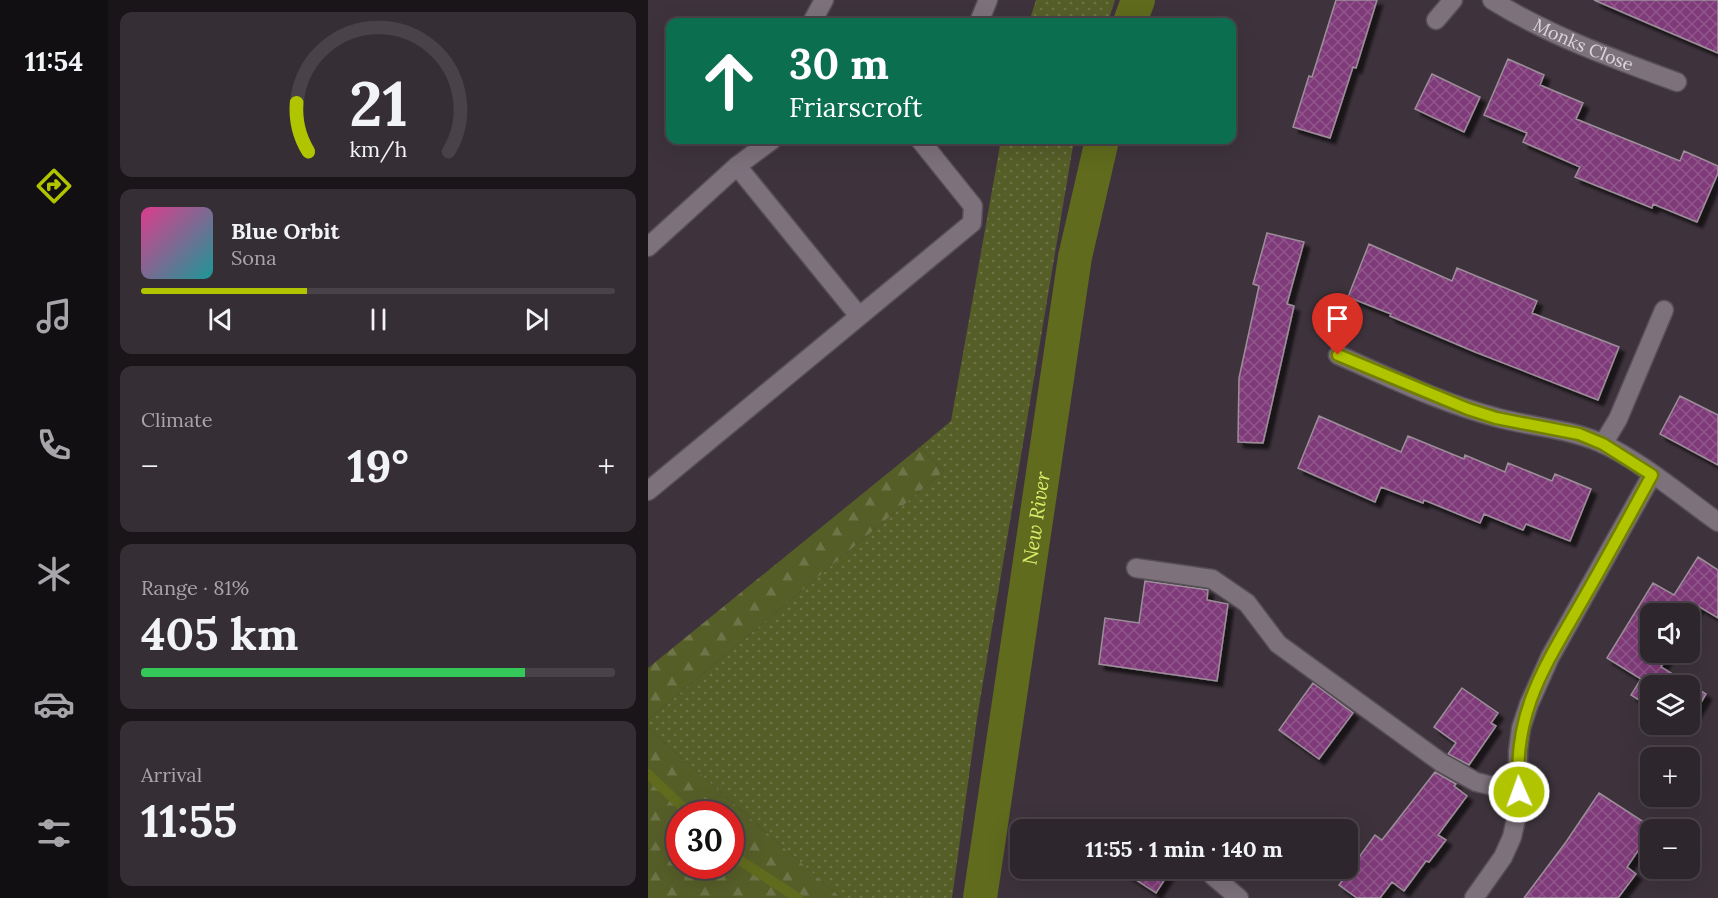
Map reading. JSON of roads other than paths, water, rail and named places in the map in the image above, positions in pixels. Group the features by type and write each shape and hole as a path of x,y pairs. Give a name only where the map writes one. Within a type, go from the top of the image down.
{"street":[{"path":"814,18 824,0"},
{"path":"981,18 988,0"},
{"path":"1436,20 1453,0"},
{"name":"Monks Close","path":"1492,0 1511,12 1590,49 1677,82"},
{"path":"737,166 749,144"},
{"path":"648,247 737,166 767,144"},
{"path":"648,491 972,223 973,206 935,147"},
{"path":"737,166 859,316"},
{"path":"1603,444 1618,418 1664,310"},
{"path":"1338,355 1468,409 1496,418 1579,434 1603,444 1652,475 1718,522"},
{"path":"1474,898 1503,857 1514,828 1519,792 1518,751 1521,728 1529,704 1550,657 1652,475"},
{"path":"1136,568 1212,579 1247,603 1278,644 1442,763 1476,782 1519,792"},
{"path":"1217,879 1239,898"}],"waterway":[{"name":"New River","path":"1131,18 1138,0"},
{"name":"New River","path":"980,898 1075,257 1101,144"},
{"path":"648,774 676,801"},
{"path":"744,863 798,898"}]}
